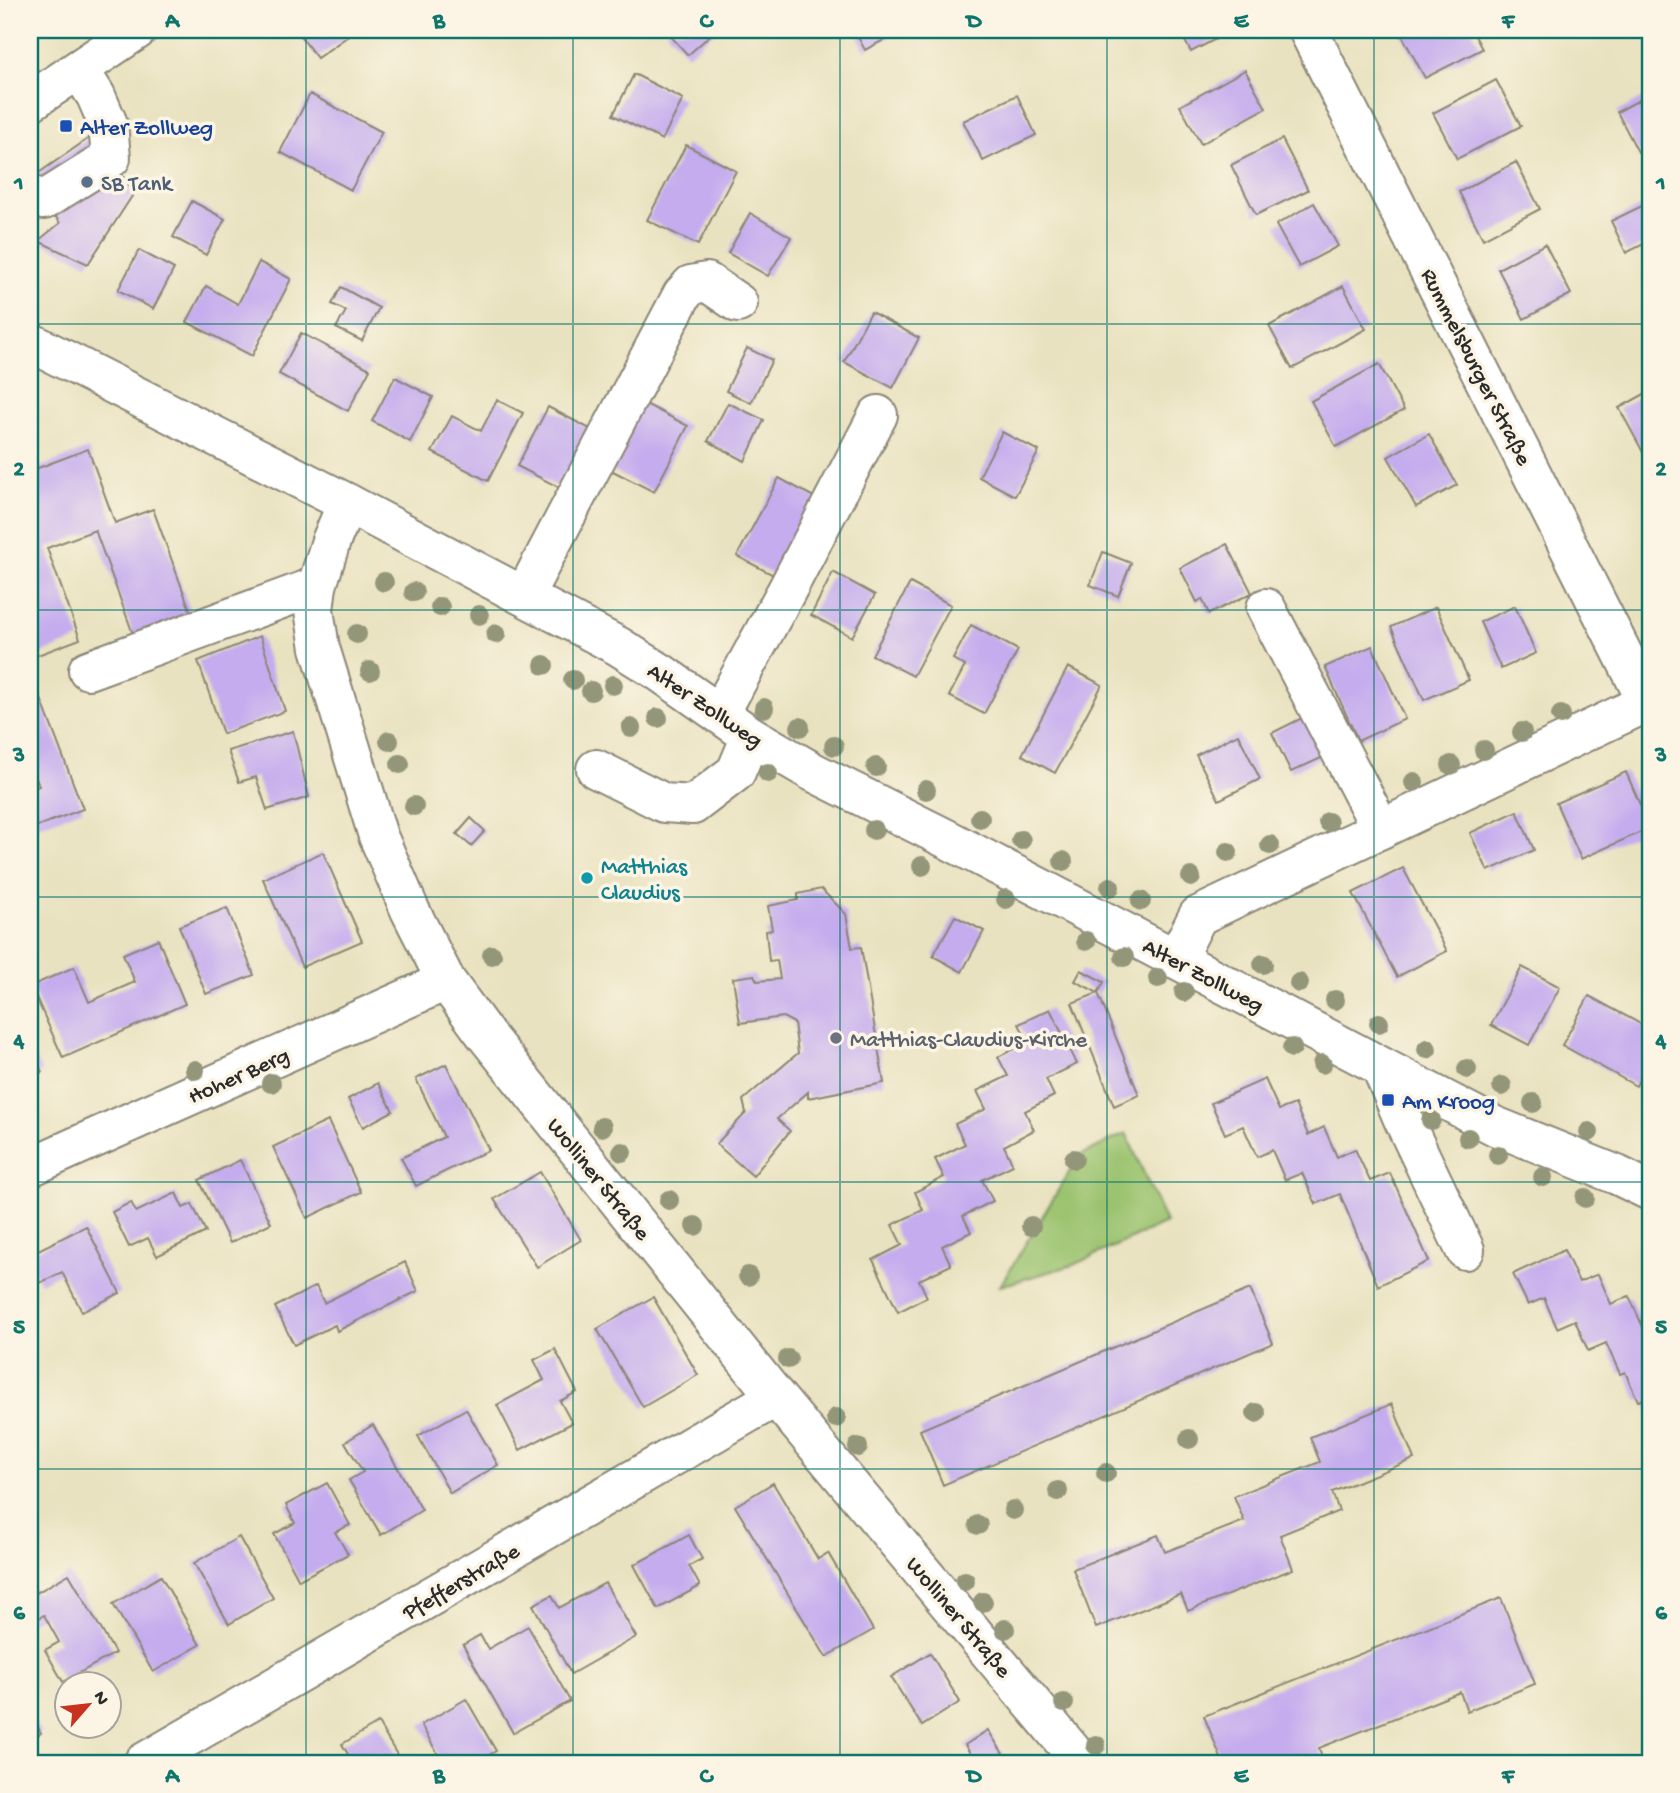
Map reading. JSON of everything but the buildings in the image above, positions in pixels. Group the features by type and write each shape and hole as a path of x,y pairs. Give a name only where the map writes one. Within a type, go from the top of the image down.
{"street":[{"path":"30,103 137,30"},
{"name":"Rummelsburger Straße","path":"1308,30 1649,701"},
{"path":"30,195 44,200 111,158 108,124 96,96 79,69"},
{"path":"524,596 682,295 691,285 707,282 738,303"},
{"name":"Alter Zollweg","path":"30,336 618,646 662,673 751,736 813,772 945,838 1495,1126 1650,1191"},
{"path":"720,713 878,415"},
{"name":"Wolliner Straße","path":"346,502 317,586 314,611 320,648 378,836 410,910 446,981 485,1034 776,1397 1082,1763"},
{"path":"88,670 317,586"},
{"path":"1266,608 1381,829"},
{"path":"1176,959 1198,916 1649,701"},
{"path":"596,769 664,803 693,805 736,772 751,736"},
{"name":"Hoher Berg","path":"30,1167 446,981"},
{"path":"1381,1067 1465,1250"},
{"name":"Pfefferstraße","path":"144,1763 776,1397"}],"green space":[{"path":"1126,1133 1166,1223 1073,1265 1000,1286 1079,1156"}],"place":[{"name":"Alter Zollweg","path":"66,126"},
{"name":"SB Tank","path":"87,182"},
{"name":"Matthias Claudius","path":"587,878"},
{"name":"Matthias-Claudius-Kirche","path":"836,1038"},
{"name":"Am Kroog","path":"1388,1100"}]}
